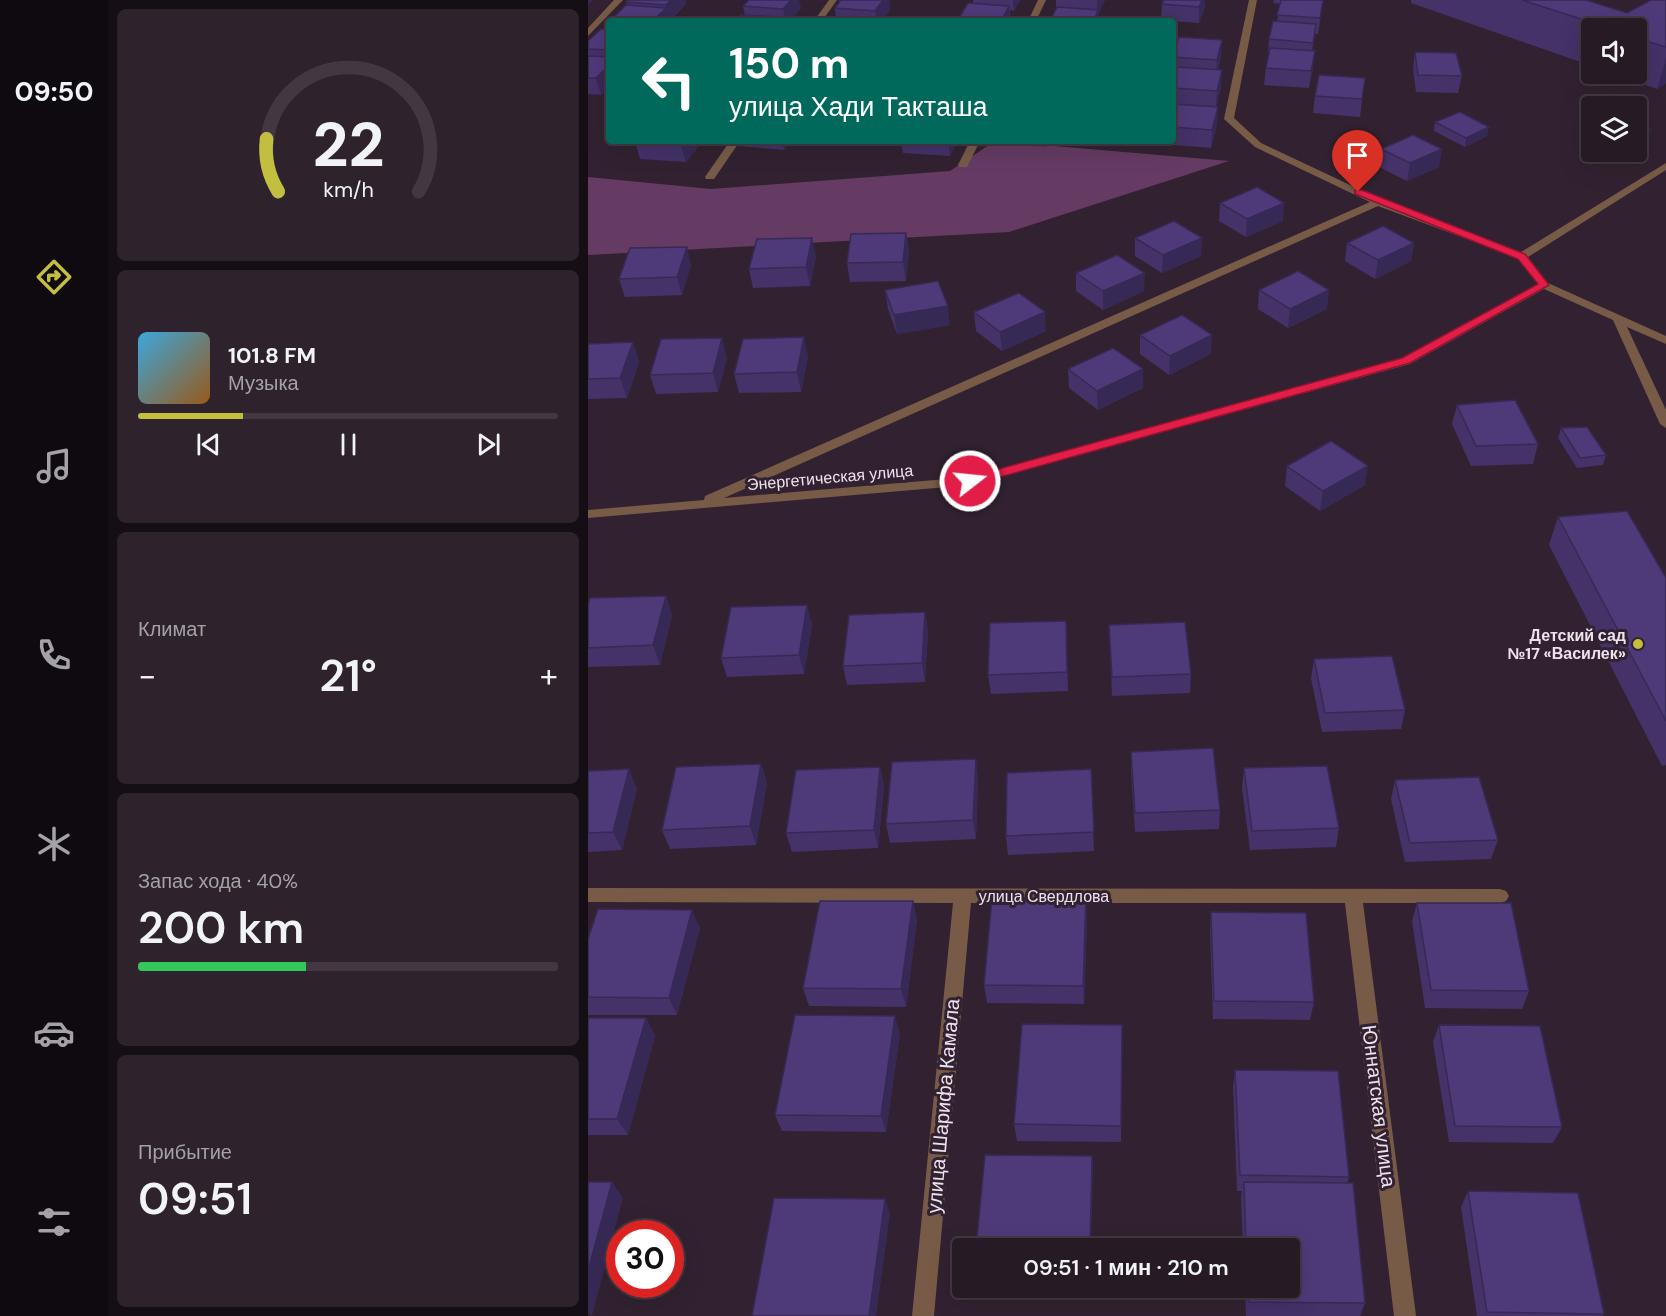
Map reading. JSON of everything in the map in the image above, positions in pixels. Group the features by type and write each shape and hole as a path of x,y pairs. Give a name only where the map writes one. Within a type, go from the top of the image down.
{"street":[{"path":"588,33 618,0"},
{"path":"820,18 833,0"},
{"path":"1033,18 1042,0"},
{"path":"1253,0 1229,119 1258,145 1378,202 1522,256 1544,285 1666,340"},
{"path":"710,177 733,144"},
{"path":"963,165 974,144"},
{"path":"1522,256 1666,166"},
{"path":"698,504 1378,202"},
{"name":"Энергетическая улица","path":"588,514 970,481 1406,361 1544,285"},
{"path":"1618,318 1666,424"},
{"name":"улица Свердлова","path":"588,895 1500,896"},
{"name":"улица Шарифа Камала","path":"923,1316 963,895"},
{"name":"Юннатская улица","path":"1353,896 1406,1316"}],"shaded area":[{"path":"990,144 1030,144 1229,161 1009,232 588,255 588,177 711,189 950,171"}],"building":[{"path":"628,0 671,0 666,5 626,2"},
{"path":"749,0 791,0 783,9 743,6"},
{"path":"841,0 883,0 875,11 835,8"},
{"path":"1164,0 1202,0 1199,7 1162,4"},
{"path":"1281,0 1323,0 1320,18 1277,15"},
{"path":"1522,0 1586,0 1627,13 1651,0 1666,0 1666,47 1647,41 1647,18 1581,19"},
{"path":"968,3 1009,6 1003,18 959,18"},
{"path":"626,5 666,8 656,18 613,18"},
{"path":"1057,7 1098,10 1095,18 1052,18"},
{"path":"741,15 782,17 781,18 738,18"},
{"path":"1273,21 1316,24 1313,43 1269,39"},
{"path":"601,29 606,29 606,50 588,49 588,41"},
{"path":"1179,37 1222,40 1217,60 1176,57"},
{"path":"1270,48 1315,51 1311,71 1266,68"},
{"path":"1415,52 1456,53 1462,76 1418,75"},
{"path":"588,56 606,57 606,68 596,78 588,78"},
{"path":"1177,67 1222,70 1217,91 1176,88"},
{"path":"1319,75 1365,78 1362,99 1315,96"},
{"path":"1176,104 1218,107 1212,130 1176,127"},
{"path":"1460,112 1489,127 1466,138 1435,122"},
{"path":"1413,135 1442,149 1410,163 1381,149"},
{"path":"1257,187 1284,203 1247,219 1220,203"},
{"path":"1174,221 1202,238 1163,255 1135,238"},
{"path":"1383,226 1414,243 1378,260 1347,243"},
{"path":"906,233 903,262 847,263 851,234"},
{"path":"812,238 806,267 749,269 757,239"},
{"path":"687,247 677,277 619,279 630,248"},
{"path":"1117,255 1145,273 1103,291 1076,273"},
{"path":"1298,271 1329,290 1290,309 1259,290"},
{"path":"938,281 948,306 894,315 885,290"},
{"path":"1019,293 1045,312 1000,332 974,312"},
{"path":"1182,315 1212,335 1170,356 1140,335"},
{"path":"804,337 797,372 734,374 743,339"},
{"path":"722,338 713,373 650,375 661,339"},
{"path":"633,342 620,378 588,379 588,344"},
{"path":"1113,348 1143,369 1097,391 1068,369"},
{"path":"1515,400 1538,444 1476,446 1457,405"},
{"path":"1587,427 1606,455 1580,458 1561,428"},
{"path":"1331,441 1368,466 1323,491 1287,466"},
{"path":"1627,511 1666,578 1666,721 1558,517"},
{"path":"666,596 653,645 588,648 590,598"},
{"path":"807,605 799,655 721,658 731,607"},
{"path":"925,612 922,663 843,666 849,615"},
{"path":"1066,621 1067,672 988,675 990,623"},
{"path":"1185,622 1191,674 1112,677 1109,625"},
{"path":"1392,656 1405,710 1325,713 1314,659"},
{"path":"1213,748 1220,810 1135,813 1131,752"},
{"path":"976,759 973,820 886,824 892,762"},
{"path":"761,764 750,826 662,830 676,767"},
{"path":"1327,766 1339,828 1252,831 1244,768"},
{"path":"880,767 874,830 786,833 796,770"},
{"path":"629,769 613,832 588,833 588,771"},
{"path":"1091,769 1094,832 1006,836 1007,773"},
{"path":"1479,777 1498,840 1410,843 1395,780"},
{"path":"992,898 1086,899 1083,986 984,985"},
{"path":"820,901 913,901 901,989 803,988"},
{"path":"1417,903 1511,903 1529,991 1431,990"},
{"path":"598,909 692,910 669,998 588,997 588,939"},
{"path":"1211,912 1306,913 1314,1002 1214,1001"},
{"path":"795,1015 895,1016 881,1116 775,1115"},
{"path":"588,1018 646,1018 617,1119 588,1119"},
{"path":"1022,1024 1122,1025 1121,1126 1014,1124"},
{"path":"1439,1025 1540,1026 1562,1127 1455,1126"},
{"path":"1235,1070 1338,1071 1349,1177 1240,1175"},
{"path":"985,1155 1092,1156 1090,1238 977,1238"},
{"path":"588,1182 612,1182 588,1271"},
{"path":"1244,1182 1353,1183 1365,1303 1249,1302 1249,1298 1300,1298 1300,1238 1246,1238"},
{"path":"1468,1191 1578,1193 1604,1314 1487,1312"},
{"path":"774,1198 885,1199 869,1316 752,1316"}],"place":[{"name":"Детский сад №17 «Василек»","path":"1638,644"}],"route":[{"path":"970,481 1406,361 1544,285 1522,256 1378,202 1358,192"}]}
